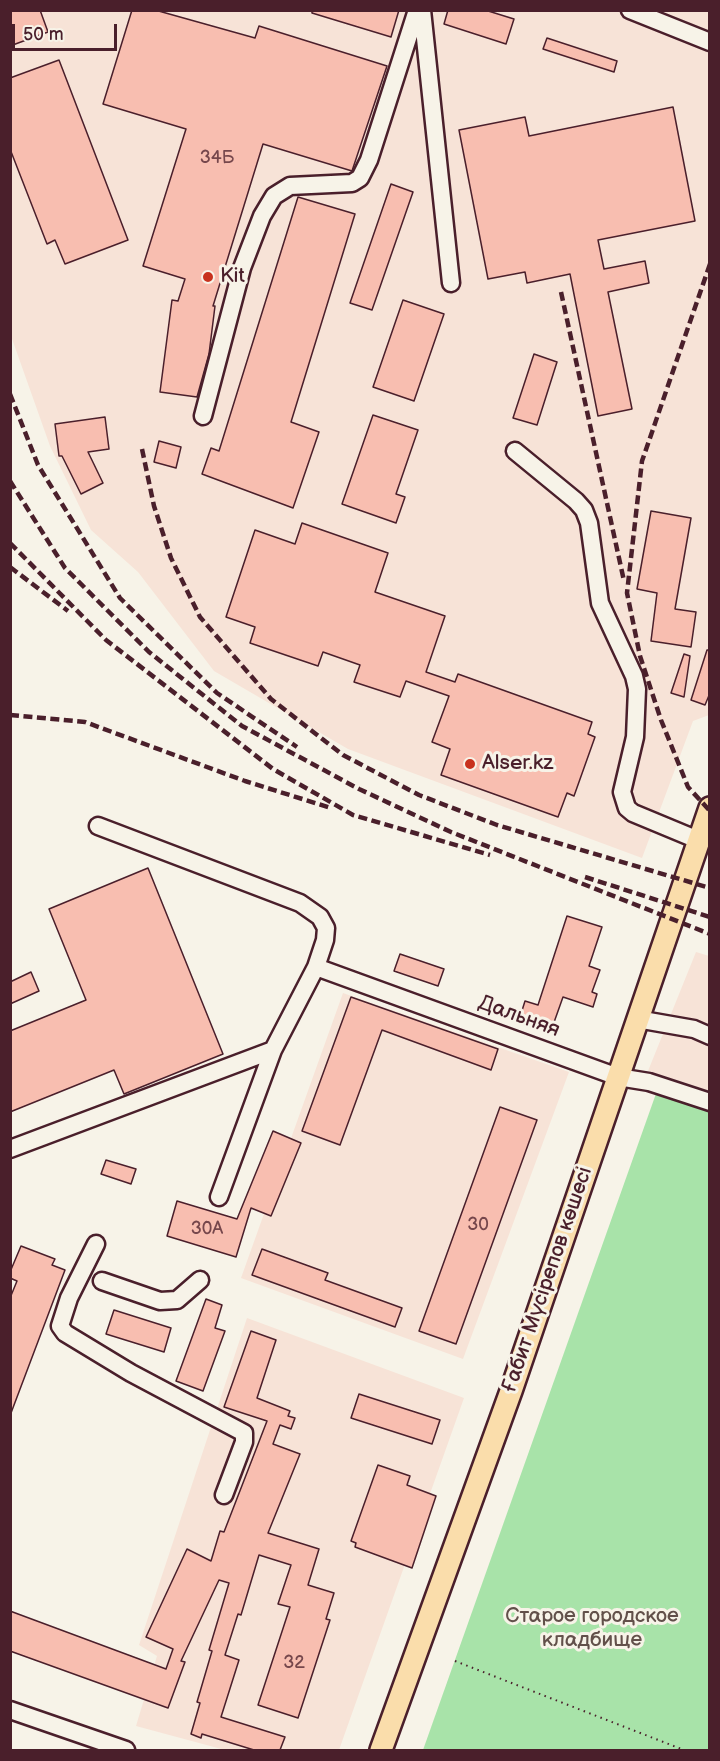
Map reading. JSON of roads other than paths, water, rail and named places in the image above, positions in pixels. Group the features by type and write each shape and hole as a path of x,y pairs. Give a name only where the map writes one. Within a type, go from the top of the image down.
{"main road":[{"name":"Ғабит Мүсірепов көшесі","path":"381,1750 511,1391 710,808"}],"street":[{"path":"203,416 242,268 262,216 274,196 290,186 352,183 360,178 369,160 417,10"},
{"path":"422,10 451,283"},
{"path":"630,10 710,42"},
{"path":"515,451 576,501 584,510 590,523 600,603 634,676 637,689 635,737 622,792 627,808 633,813 699,840"},
{"path":"98,826 310,909 320,917 326,928 325,940 316,967 273,1050 219,1197"},
{"name":"Дальняя","path":"316,967 618,1077 649,1082 710,1102"},
{"path":"637,1019 694,1029 710,1036"},
{"path":"10,1149 273,1050"},
{"path":"96,1244 69,1298 60,1326 65,1333 131,1373 244,1433 244,1442 224,1495"},
{"path":"102,1281 160,1301 177,1300 200,1280"},
{"path":"10,1710 126,1750"}],"railway":[{"path":"710,264 642,461 627,593 640,656 661,720 688,787 710,811"},
{"path":"561,292 624,581"},
{"path":"10,394 38,465 120,598 217,693 297,747"},
{"path":"142,449 154,506 171,558 200,617 271,699 343,755 419,795 497,825 710,888"},
{"path":"10,481 65,568 149,652 242,726 359,789 451,832 710,934"},
{"path":"10,543 106,640 273,769 353,815 490,855"},
{"path":"10,567 68,611"},
{"path":"10,715 85,722 245,781 331,808"},
{"path":"585,877 710,917"}],"place":[{"name":"Kit","path":"208,277"},
{"name":"Alser.kz","path":"470,764"}],"park label":[{"name":"Старое городское кладбище","path":"592,1629"}]}
